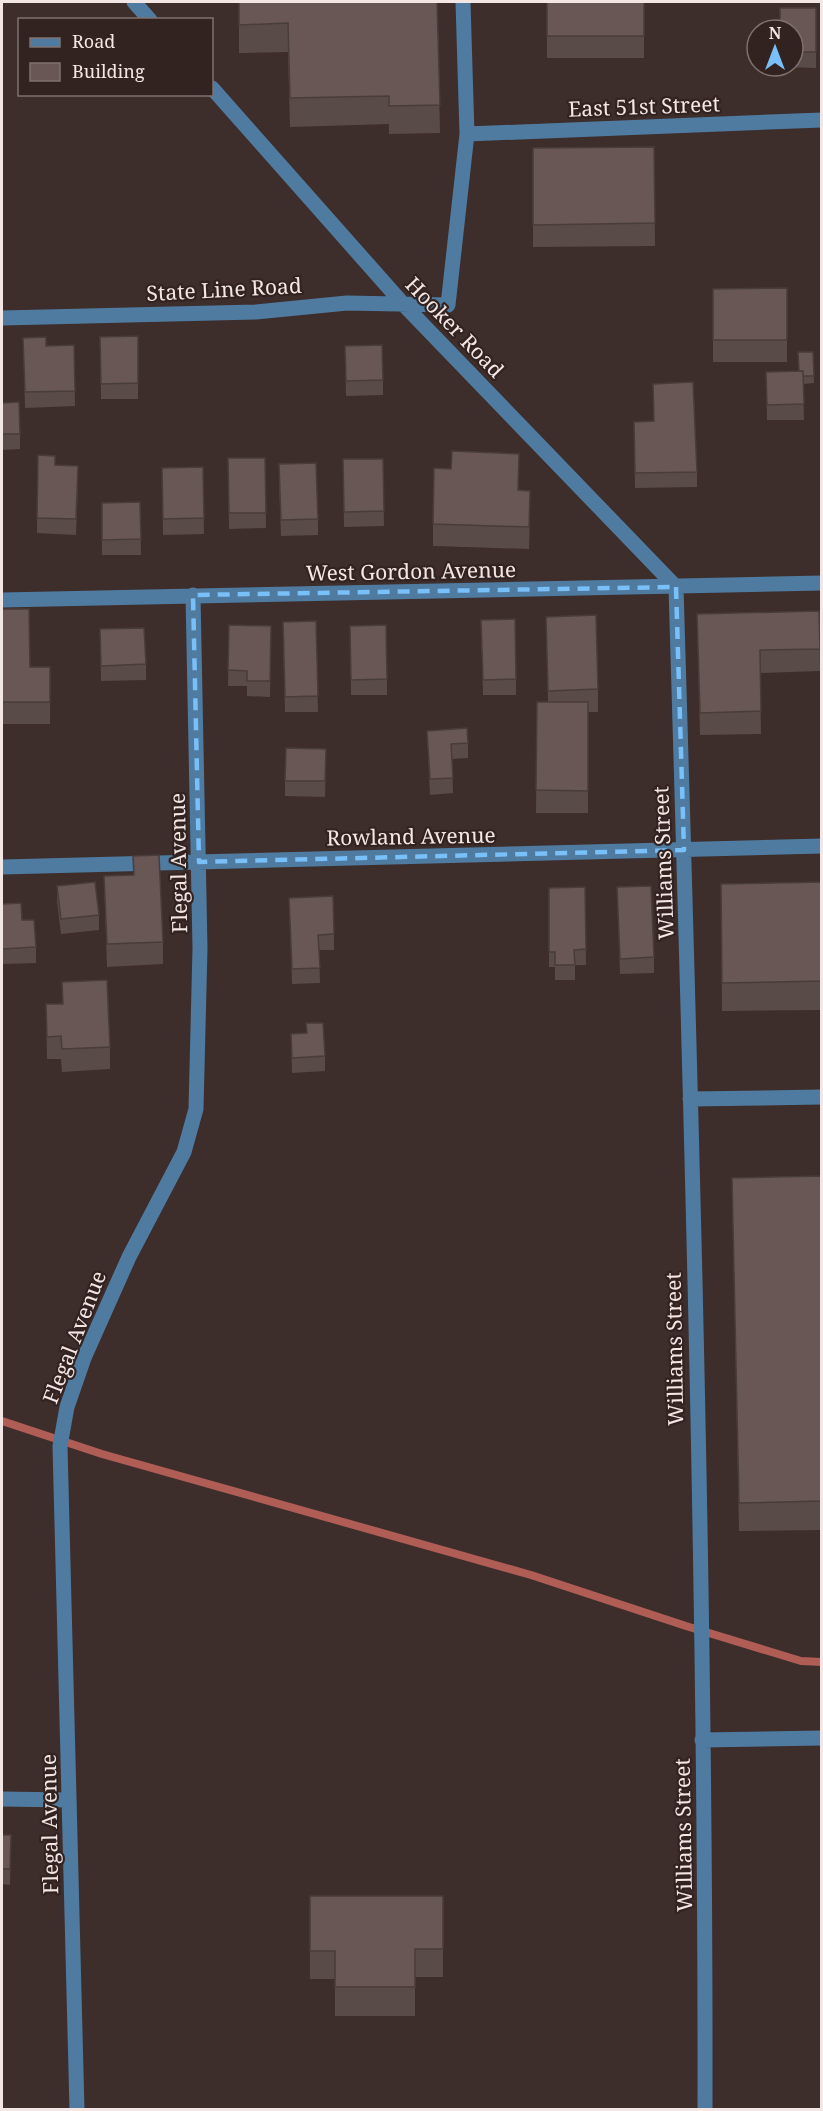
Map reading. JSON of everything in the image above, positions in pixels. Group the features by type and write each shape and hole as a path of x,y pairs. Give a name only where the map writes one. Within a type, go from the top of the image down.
{"street":[{"path":"134,2 148,18"},
{"path":"462,2 467,134"},
{"name":"Hooker Road","path":"213,89 405,305 676,587"},
{"name":"East 51st Street","path":"467,134 822,120"},
{"name":"State Line Road","path":"2,318 256,312 347,303 448,305 467,134"},
{"name":"West Gordon Avenue","path":"2,600 822,583"},
{"name":"Williams Street","path":"676,587 690,1100 702,1740 705,2109"},
{"name":"Flegal Avenue","path":"77,2109 60,1446 67,1407 84,1358 129,1257 184,1152 196,1109 200,948 193,595"},
{"name":"Rowland Avenue","path":"2,867 822,846"},
{"path":"690,1100 822,1098"},
{"path":"702,1740 822,1738"},
{"path":"2,1799 68,1800"}],"highlighted area":[{"path":"676,587 684,850 199,862 193,595"}],"building":[{"path":"239,2 437,2 440,105 389,106 389,96 290,98 288,23 239,25"},
{"path":"547,2 644,2 644,36 547,36"},
{"path":"780,8 816,8 816,52 805,52 805,18 780,18"},
{"path":"654,147 655,223 533,225 533,148"},
{"path":"787,288 787,340 713,340 713,289"},
{"path":"138,336 138,383 101,384 100,337"},
{"path":"46,337 46,346 74,345 75,391 25,392 23,338"},
{"path":"382,345 383,380 346,381 345,346"},
{"path":"798,352 813,352 814,376 803,376 803,371 799,371"},
{"path":"803,371 804,404 767,405 766,372"},
{"path":"693,382 697,472 635,473 634,422 654,421 653,384"},
{"path":"19,402 20,434 2,434 2,403"},
{"path":"452,451 519,454 518,490 530,491 529,527 433,524 434,468 451,469"},
{"path":"38,455 55,456 55,465 78,466 76,519 37,518"},
{"path":"228,458 265,458 266,513 229,513"},
{"path":"343,459 383,459 384,511 344,512"},
{"path":"316,463 318,519 281,520 279,464"},
{"path":"203,467 204,518 163,519 162,468"},
{"path":"140,502 141,539 102,540 102,503"},
{"path":"2,609 29,609 30,667 50,667 50,702 2,702"},
{"path":"819,611 820,649 760,650 761,711 700,713 697,614"},
{"path":"596,615 598,689 548,691 546,617"},
{"path":"515,619 516,679 483,680 481,620"},
{"path":"316,621 318,696 285,697 283,622"},
{"path":"229,625 271,626 270,681 247,681 247,671 228,670"},
{"path":"386,625 387,679 351,680 350,626"},
{"path":"144,628 146,664 101,666 100,629"},
{"path":"537,702 588,702 588,791 536,790"},
{"path":"467,728 468,743 451,744 453,778 430,779 427,731"},
{"path":"286,748 326,749 325,781 285,781"},
{"path":"159,855 163,942 107,944 104,876 134,875 133,856"},
{"path":"95,882 99,915 61,919 57,886"},
{"path":"822,882 822,981 722,983 721,884"},
{"path":"651,886 654,957 620,959 617,887"},
{"path":"585,887 586,949 574,950 575,965 555,965 555,952 549,952 549,888"},
{"path":"333,896 334,934 318,935 320,968 292,969 289,898"},
{"path":"21,903 22,920 34,920 36,947 2,949 2,904"},
{"path":"107,980 110,1047 62,1049 61,1036 47,1037 46,1004 63,1004 62,982"},
{"path":"306,1023 323,1023 325,1056 292,1058 291,1034 307,1033"},
{"path":"822,1176 822,1501 739,1503 732,1178"},
{"path":"2,1835 11,1835 10,1869 2,1869"},
{"path":"310,1896 443,1896 443,1949 415,1949 415,1987 335,1987 335,1951 310,1951"}],"waterway":[{"path":"2,1421 102,1454 531,1575 801,1661 822,1662"}]}
